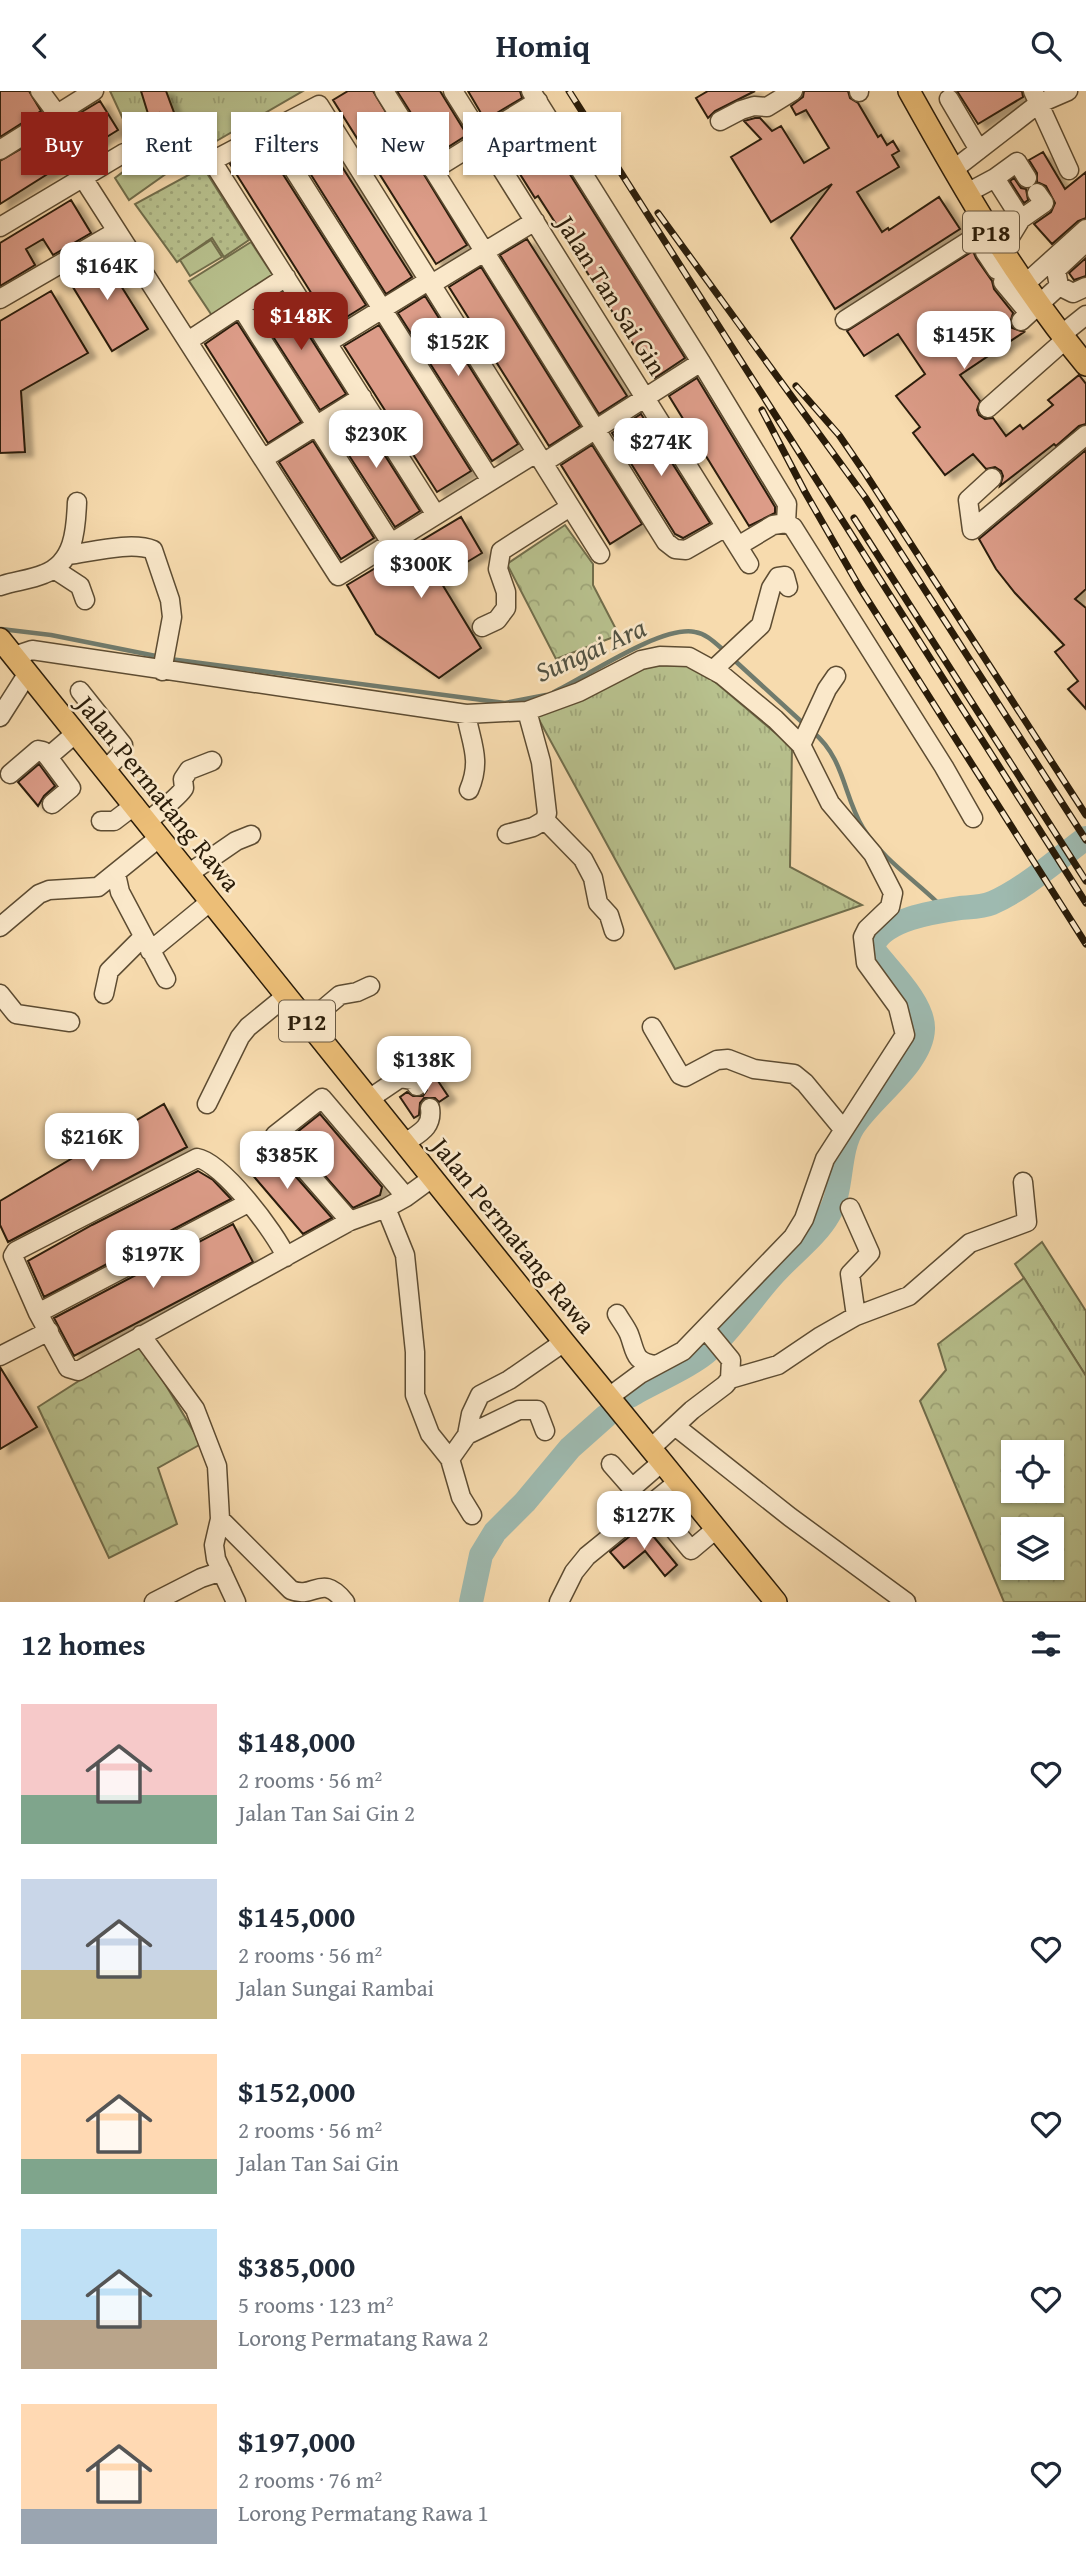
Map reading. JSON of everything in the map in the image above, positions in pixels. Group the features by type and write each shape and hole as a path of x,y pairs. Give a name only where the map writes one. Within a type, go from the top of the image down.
{"main road":[{"name":"P18","path":"909,91 989,228 1029,312 1063,338 1086,365"},
{"name":"Jalan Permatang Rawa","path":"0,639 776,1602"}],"street":[{"path":"40,91 56,112"},
{"path":"60,112 94,91"},
{"path":"384,91 397,112"},
{"name":"Jalan Tan Sai Gin","path":"453,91 466,112"},
{"path":"720,121 754,106 767,107 793,91"},
{"path":"953,170 1036,98 1068,91"},
{"path":"514,112 534,96 787,504 786,523"},
{"path":"1036,98 1069,170"},
{"path":"949,99 979,150"},
{"path":"308,112 319,106 323,112"},
{"path":"0,151 21,137"},
{"path":"343,145 600,554"},
{"path":"231,152 212,161 436,515"},
{"path":"0,227 122,154"},
{"path":"967,193 1017,162 1044,203 1021,219 1005,266"},
{"path":"297,175 491,481"},
{"path":"436,175 666,542 675,549 686,551 726,527"},
{"name":"Jalan Tan Sai Gin","path":"505,175 749,563"},
{"path":"83,178 338,576 491,481 594,430 701,362"},
{"path":"995,178 1021,219"},
{"path":"327,342 534,221"},
{"path":"845,320 989,228"},
{"path":"1005,266 1086,229"},
{"path":"0,299 117,231"},
{"path":"1059,286 1056,270 1086,241"},
{"path":"188,341 286,277"},
{"path":"1059,286 1073,293 1086,287"},
{"path":"1029,312 1059,286"},
{"path":"241,307 391,543"},
{"path":"988,408 1086,315"},
{"path":"263,459 362,397"},
{"path":"992,478 968,500 972,530 1086,435"},
{"path":"0,586 44,575 68,555 76,529 77,502"},
{"path":"482,627 497,620 506,608 506,591 498,569 501,551 570,507"},
{"path":"738,546 773,525 786,523 793,527 944,767 973,818"},
{"path":"68,555 119,548 153,550 170,600 172,617 162,669"},
{"path":"54,569 79,586 85,600"},
{"path":"715,668 761,625 771,588 778,577 785,576 788,587"},
{"path":"14,656 32,650 466,714 527,711 579,692 642,660 660,656 689,657 715,668 803,741 830,803 873,854 893,893 890,907 867,929 863,937 866,963 898,1007 905,1035 825,1159 804,1219 793,1237 710,1336 656,1365 614,1403"},
{"path":"0,717 28,674"},
{"path":"803,741 827,689 836,676"},
{"path":"80,691 123,745 121,754 105,770"},
{"path":"507,834 533,827 545,820 547,813 541,762 527,711"},
{"path":"466,714 476,753 476,766 469,790"},
{"path":"48,757 75,733"},
{"path":"10,774 38,750 43,751 71,787 52,804"},
{"path":"0,927 39,894 49,890 98,887 116,874 147,821 180,795 184,788 183,779 189,770 212,761"},
{"path":"545,820 583,859 593,879 598,903 609,915 614,931"},
{"path":"101,821 147,821"},
{"path":"188,874 236,841 251,835"},
{"path":"116,874 120,892 166,979"},
{"path":"104,995 109,971 211,901"},
{"path":"308,1022 340,995 358,992 370,986"},
{"path":"0,995 16,1014 70,1023"},
{"path":"207,1104 240,1037 248,1027 286,996"},
{"path":"652,1027 680,1075 685,1077 717,1060 728,1059 754,1069 794,1074 805,1083 843,1129"},
{"path":"369,1099 400,1078 413,1080 417,1086"},
{"path":"350,1221 275,1135 322,1098 407,1197"},
{"path":"405,1143 428,1126 432,1119 430,1108"},
{"path":"279,1261 271,1229 218,1167 206,1159 197,1158 16,1251 14,1262 68,1367 78,1371 141,1335 279,1261 350,1221 407,1197 432,1178"},
{"path":"611,1464 632,1488 675,1426 730,1379 778,1365 856,1316 909,1296 970,1243 1027,1222 1023,1182"},
{"path":"38,1313 248,1203"},
{"path":"386,1208 405,1255 415,1352 415,1395 430,1434 450,1459 461,1497 471,1515"},
{"path":"850,1208 870,1253 850,1274 856,1316"},
{"path":"617,1314 627,1329 631,1347 639,1359 656,1365"},
{"path":"0,1356 49,1331"},
{"path":"141,1335 201,1420 217,1466 220,1491 220,1519 214,1545 216,1559 236,1602"},
{"path":"710,1336 731,1360 730,1379"},
{"path":"450,1459 467,1435 471,1414 480,1395 509,1380 564,1342"},
{"path":"509,1380 519,1410"},
{"path":"467,1435 519,1410 537,1410 545,1431"},
{"path":"675,1426 790,1517 906,1602"},
{"path":"559,1602 574,1572 587,1556 678,1482"},
{"path":"652,1503 691,1550 716,1529"},
{"path":"220,1519 291,1590 301,1592 327,1587 338,1593 345,1602"},
{"path":"154,1602 201,1578 222,1571"}],"green space":[{"path":"110,91 303,91 267,112 231,112 231,133 217,141 217,112 122,112 122,117"},
{"path":"122,173 122,175 164,175 129,200 115,178"},
{"path":"188,175 208,175 249,240 224,257 212,238 177,262 135,204"},
{"path":"211,240 222,257 190,276 180,260"},
{"path":"251,242 274,277 213,317 189,281"},
{"path":"565,525 593,564 593,585 619,635 556,659 507,564"},
{"path":"695,665 792,747 790,867 862,905 675,969 531,705 646,666"},
{"path":"1042,1242 1086,1311 1086,1376 1015,1264"},
{"path":"1024,1278 1086,1376 1086,1602 1004,1602 920,1401 946,1370 938,1344"},
{"path":"140,1342 201,1444 158,1468 177,1524 109,1558 38,1407"}],"building":[{"path":"0,91 29,91 41,111 21,112 21,124 0,137"},
{"path":"141,91 166,91 174,112 147,112"},
{"path":"348,91 373,91 386,112 357,112 357,138 333,100"},
{"path":"397,91 440,91 463,128 463,138 449,146 449,112 410,112"},
{"path":"468,91 520,91 522,98 498,112 480,112"},
{"path":"708,91 755,91 715,111 708,118 696,98"},
{"path":"804,91 848,91 850,98 858,103 878,137 881,135 887,145 893,141 899,151 892,155 899,167 857,192 882,232 939,197 960,229 835,309 791,238 832,184 771,222 731,157 761,139 744,121 755,118 760,118 772,131 781,126 804,163 829,148 806,110 796,115 791,106 803,97"},
{"path":"957,91 1022,91 1023,97 978,124"},
{"path":"100,101 107,112 82,112"},
{"path":"108,114 118,130 108,136"},
{"path":"21,149 21,175 46,175 0,204 0,161"},
{"path":"1043,152 1065,189 1086,172 1086,218 1078,221 1052,244 1034,224 1051,212 1055,203 1046,186 1037,182 1037,173 1029,160"},
{"path":"343,168 412,277 386,294 311,175 343,175"},
{"path":"237,175 283,175 366,305 332,326"},
{"path":"380,175 424,175 467,245 436,264"},
{"path":"521,175 570,175 685,358 655,378 538,196 535,198"},
{"path":"1014,178 1021,188 1026,189 1028,200 1024,203 1010,181"},
{"path":"71,200 91,233 53,255 43,239 26,249 35,265 0,286 0,243"},
{"path":"527,239 627,396 599,414 500,255"},
{"path":"973,251 992,281 994,289 1013,313 1010,323 1012,328 1024,332 960,375 980,401 977,410 979,415 985,419 993,418 1006,436 1020,425 1023,429 1053,405 1048,400 1079,375 1086,384 1086,424 1079,426 1056,446 1054,444 1000,486 1003,476 1001,471 995,467 986,469 973,454 945,475 913,433 920,427 896,396 925,374 898,334 864,356 847,331"},
{"path":"101,254 148,329 112,351 65,274"},
{"path":"1086,258 1086,276 1074,280 1069,273"},
{"path":"481,267 580,426 549,446 449,287"},
{"path":"51,291 88,353 21,391 25,452 0,453 0,321"},
{"path":"282,293 346,394 320,410 256,310"},
{"path":"425,296 518,444 492,461 398,313"},
{"path":"237,322 301,422 268,443 205,344"},
{"path":"379,325 471,471 437,492 344,346"},
{"path":"697,378 775,507 775,513 749,526 669,396"},
{"path":"358,413 420,511 395,527 332,429"},
{"path":"641,414 710,523 683,538 675,534 612,433"},
{"path":"313,441 374,538 341,559 279,462"},
{"path":"592,445 642,524 610,544 561,465"},
{"path":"1086,450 1086,589 1075,599 1086,608 1086,709 1068,689 1078,681 1055,652 1064,645 1015,593 996,569 979,539"},
{"path":"461,517 482,553 439,579 481,648 439,678 376,634 347,585"},
{"path":"39,764 55,786 38,806 18,782"},
{"path":"434,1075 448,1096 439,1102 435,1098 424,1098 420,1103 419,1115 414,1118 400,1097 407,1092 413,1096 423,1096 427,1090 427,1080"},
{"path":"164,1104 187,1147 8,1242 0,1225 0,1201"},
{"path":"320,1114 382,1187 380,1195 353,1208 291,1137"},
{"path":"268,1145 332,1218 303,1234 244,1165"},
{"path":"198,1171 213,1180 231,1199 44,1297 28,1261"},
{"path":"233,1224 253,1262 74,1356 54,1318"},
{"path":"0,1367 37,1427 0,1449"},
{"path":"644,1525 677,1565 665,1576 645,1551 624,1568 610,1552"}],"waterway":[{"name":"Sungai Ara","path":"1,629 51,635 161,657"},
{"name":"Sungai Ara","path":"554,692 644,644 680,632 704,635 727,653"},
{"name":"Sungai Ara","path":"170,659 505,703 546,695"},
{"name":"Sungai Ara","path":"733,659 804,724"},
{"name":"Sungai Ara","path":"813,732 832,754 856,816 870,839 943,910"},
{"path":"630,1396 709,1350 829,1214 834,1204 845,1148 853,1127 905,1068 914,1055 923,1029 922,1019 913,999 876,953 873,945 879,936 911,918 980,906 1005,897 1086,838"},
{"path":"471,1602 481,1555 495,1532 525,1502 570,1448 606,1416"}],"railway":[{"path":"569,91 1086,903"},
{"path":"658,213 865,497 1086,840"},
{"path":"796,386 839,435 865,473 1086,815"},
{"path":"762,410 860,588 1086,944"},
{"path":"854,518 1086,881"}]}
